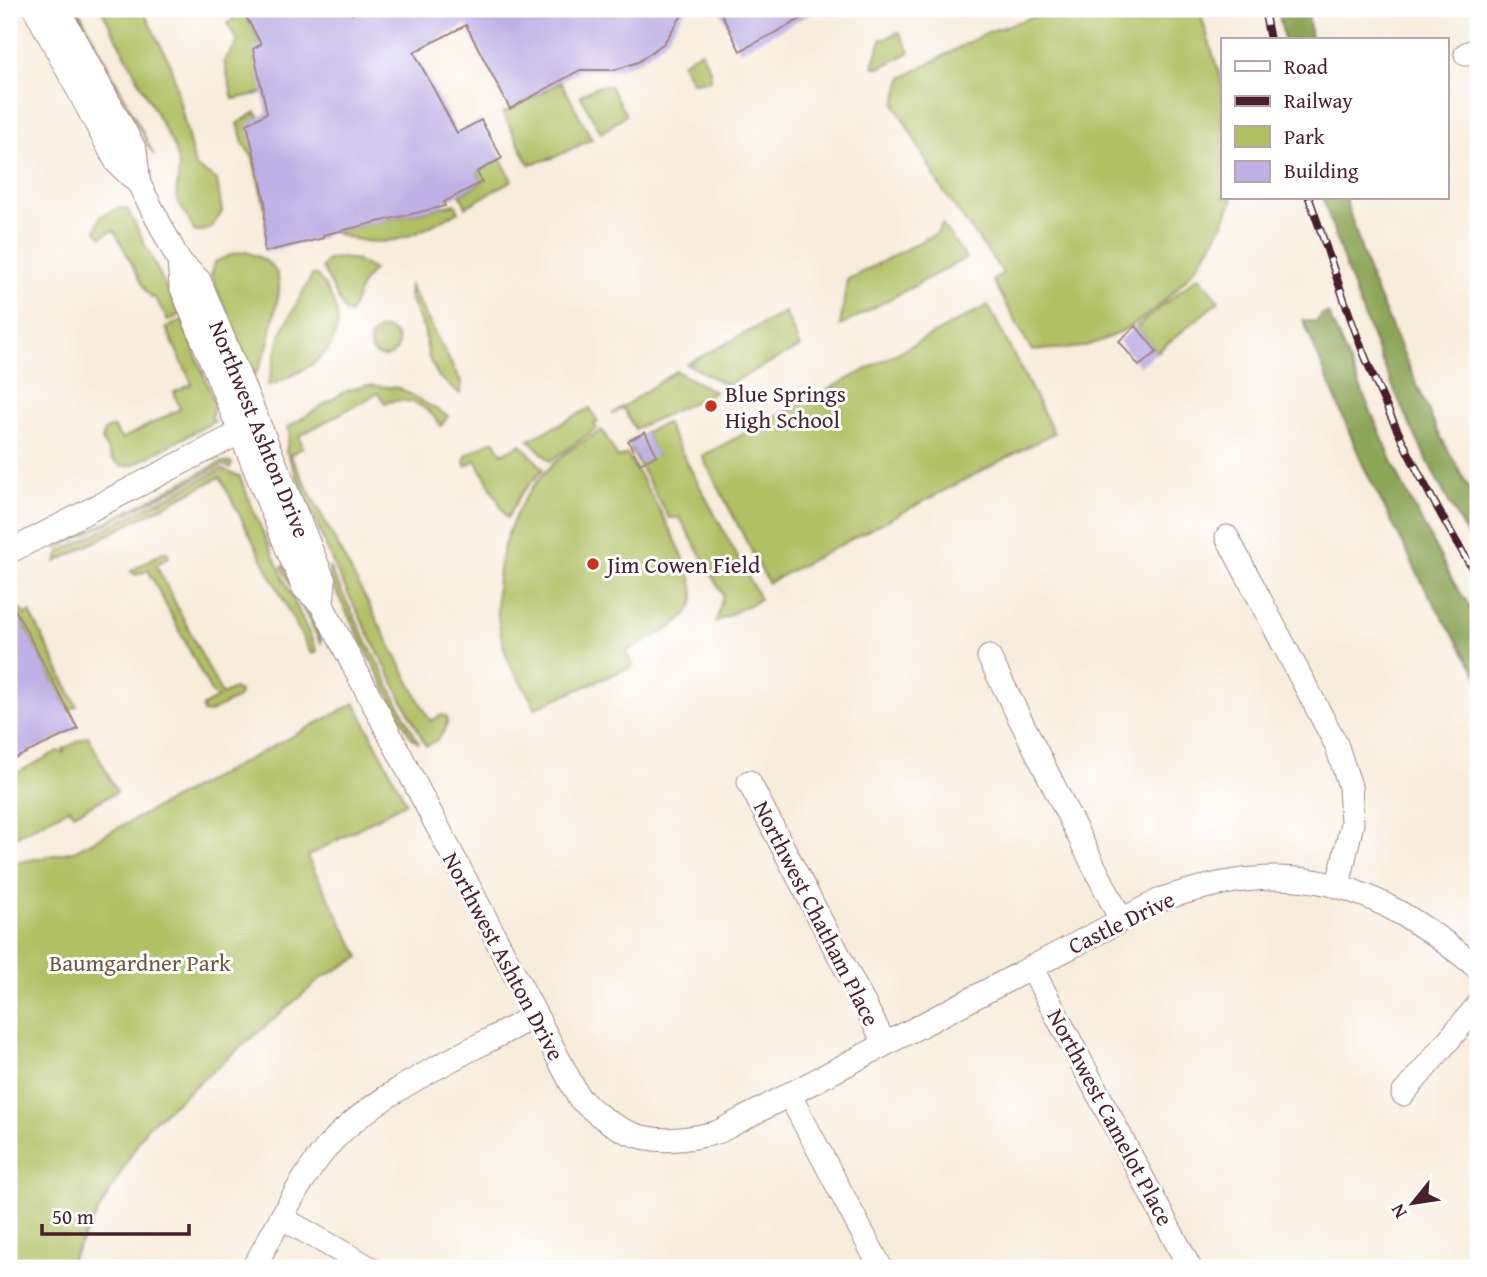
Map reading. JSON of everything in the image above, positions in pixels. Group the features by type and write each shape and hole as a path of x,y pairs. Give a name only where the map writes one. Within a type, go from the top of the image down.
{"street":[{"name":"Northwest Ashton Drive","path":"36,9 117,163 139,184 179,261 199,280 324,581 322,605"},
{"name":"Northwest Ashton Drive","path":"58,9 135,150 139,184"},
{"name":"Northwest Ashton Drive","path":"179,261 181,286 304,588 322,605 579,1098 600,1119 622,1132 657,1141 687,1140 718,1132 884,1044"},
{"path":"9,552 239,433"},
{"path":"1227,537 1336,744 1350,786 1352,823 1338,886"},
{"path":"989,657 1121,920"},
{"name":"Northwest Chatham Place","path":"749,782 884,1044"},
{"name":"Castle Drive","path":"884,1044 1162,899 1239,878 1291,877 1338,886 1387,903 1430,929 1478,968"},
{"name":"Northwest Camelot Place","path":"1031,967 1190,1268"},
{"path":"1403,1094 1478,1005"},
{"path":"253,1268 302,1180 329,1145 358,1117 534,1016"},
{"path":"789,1094 881,1268"},
{"path":"282,1218 370,1268"}],"green space":[{"path":"78,9 154,155 151,150"},
{"path":"101,9 142,9 171,65 195,166 217,180 222,212 210,229 195,232 176,197 179,168 175,149"},
{"path":"228,9 242,9 261,44 263,93 233,99 224,61 238,42 227,23 234,19"},
{"path":"1056,9 1199,9 1221,80 1221,200 1232,200 1223,222 1195,268 1156,308 1110,337 1085,346 1032,351 993,280 1003,273 941,188 895,104 902,78 988,32"},
{"path":"1278,9 1308,9 1311,38 1284,38"},
{"path":"899,32 910,52 880,68 873,66 881,40"},
{"path":"701,51 710,70 711,80 692,82 682,63"},
{"path":"561,82 592,139 553,158 529,164 503,113"},
{"path":"599,86 610,86 626,115 601,133 580,95"},
{"path":"256,112 260,118 266,213 253,158 243,143 238,123"},
{"path":"501,159 512,180 466,207 460,194 482,182 477,172"},
{"path":"1324,200 1346,200 1371,280 1436,428 1478,504 1478,554 1410,425 1371,335"},
{"path":"455,204 459,211 427,228 398,239 368,242 333,232"},
{"path":"118,208 127,208 180,315 168,321 155,297 152,298 146,291 114,230 101,236 96,231 100,217"},
{"path":"942,224 966,258 840,326 847,280 937,233"},
{"path":"246,252 271,266 279,283 269,342 254,376 211,276 215,262 235,253"},
{"path":"328,259 356,260 374,270 363,282 350,314 344,310 322,267"},
{"path":"312,275 317,275 334,304 337,330 333,342 314,363 284,380 268,385 281,333"},
{"path":"1199,276 1219,301 1157,352 1136,327"},
{"path":"410,286 462,384 460,394 439,377 429,359 424,329 409,297"},
{"path":"988,305 1054,433 768,583 702,456"},
{"path":"785,312 800,347 727,385 687,364"},
{"path":"1328,313 1404,488 1453,581 1478,619 1478,676 1425,588 1363,465 1303,320 1317,322 1321,315"},
{"path":"182,320 215,403 211,418 215,421 133,465 121,466 112,459 102,440 104,431 113,427 122,439 180,409 174,392 192,384 166,328"},
{"path":"384,329 394,333 398,343 394,353 384,357 374,353 370,343 374,333"},
{"path":"676,371 715,392 635,429 623,408 612,414"},
{"path":"366,385 399,388 448,416 441,426 430,413 416,404 401,401 385,403 378,393 299,436 303,447 290,455 430,721 442,715 447,717 442,734 426,746 336,570 286,451 290,431 287,428 344,392"},
{"path":"590,408 598,422 594,424 597,428 550,461 529,440"},
{"path":"666,423 760,599 716,622 723,595 680,518 669,518 630,448 656,455 645,432"},
{"name":"Jim Cowen Field","path":"602,430 618,458 627,454 682,553 694,593 692,606 671,627 626,652 633,666 535,708 508,659 499,624 497,598 504,545 513,520 542,475 566,453"},
{"path":"495,441 502,454 521,444 543,469 521,494 507,518 476,460 466,466 464,460 467,455"},
{"path":"221,462 232,463 230,468 223,465 56,549"},
{"path":"222,469 240,477 317,651 314,654 310,652 220,477 56,562 60,552"},
{"path":"167,552 169,557 156,565 222,695 234,689 240,693 238,698 208,713 203,712 203,706 218,698 211,692 148,570 136,575 131,571"},
{"path":"285,565 320,635 321,644 282,567"},
{"path":"329,567 419,744 410,736 329,578"},
{"path":"20,609 25,615 30,612 77,706 68,710 16,612"},
{"name":"Baumgardner Park","path":"355,703 406,802 307,857 360,957 323,977 147,1127 66,1268 9,1268 9,864 74,851"},
{"path":"88,736 117,792 74,814 70,808 9,840 9,777 58,751 64,753 63,749"}],"building":[{"path":"242,9 349,9 352,14 362,9 686,9 664,43 638,62 615,70 580,70 510,109 466,25 414,52 457,133 481,120 502,158 477,172 482,182 444,202 445,206 264,252 265,201 247,124 267,113 253,49 261,44"},
{"path":"719,9 820,9 740,51"},
{"path":"1136,326 1157,352 1139,366 1119,341"},
{"path":"645,432 657,455 640,464 628,441"},
{"path":"9,598 78,729 9,761"}],"railway":[{"path":"1264,9 1270,38"},
{"path":"1310,200 1374,379 1430,495 1478,578"}],"place":[{"name":"Blue Springs High School","path":"711,406"},
{"name":"Jim Cowen Field","path":"593,564"}]}
